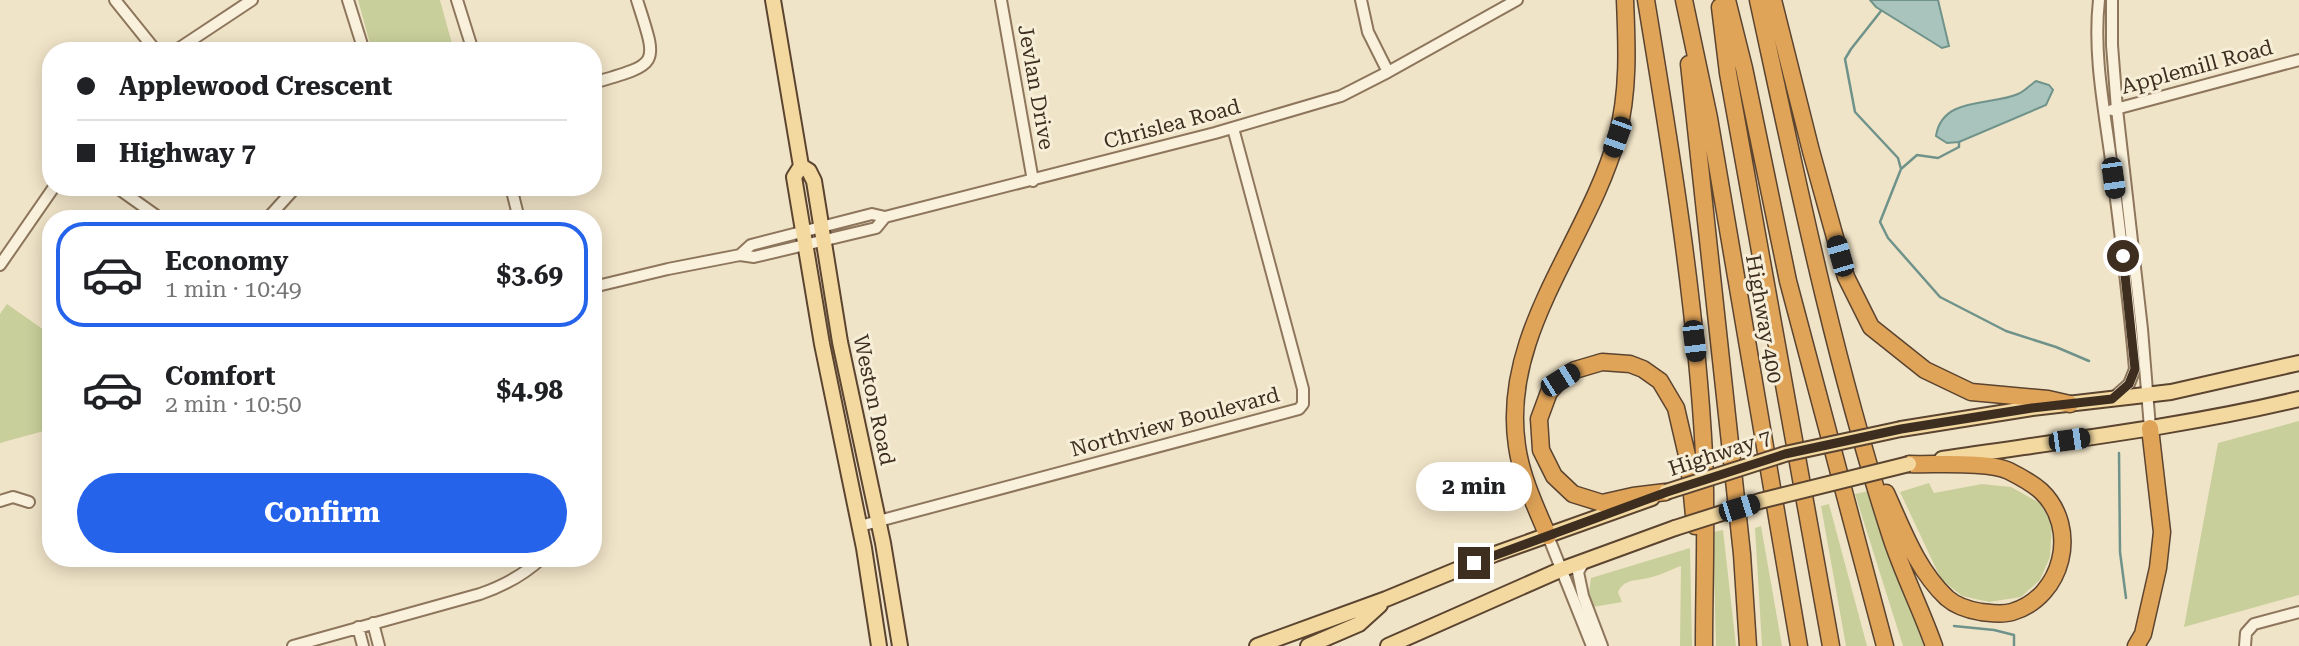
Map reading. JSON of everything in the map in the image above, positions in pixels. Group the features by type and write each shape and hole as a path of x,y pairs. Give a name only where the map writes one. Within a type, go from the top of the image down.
{"highway":[{"path":"1548,536 1523,470 1517,445 1516,405 1521,365 1537,318 1598,188 1617,137 1627,60 1625,0"},
{"path":"1646,0 1681,213 1697,366 1704,455 1704,646"},
{"name":"Highway 400","path":"1720,0 1728,74 1831,646"},
{"path":"1727,0 1744,68 1788,281 1885,646"},
{"path":"1758,0 1812,247 1862,441 1892,541 1934,646"},
{"path":"1773,0 1846,277 1871,327 1925,370 1971,392 2048,399 2070,404"},
{"path":"1684,3 1694,122 1742,554 1748,646"},
{"name":"Highway 400","path":"1684,3 1709,118 1800,646"},
{"path":"1667,492 1602,503 1573,494 1554,476 1542,450 1539,419 1549,392 1560,380 1575,370 1602,362 1630,364 1660,381 1676,408 1689,464 1697,547 1704,565"},
{"path":"2136,646 2143,634 2158,568 2162,532 2150,428"},
{"path":"1862,441 1874,455 1886,493 1910,546 1929,579 1950,600 1971,610 1994,614 2011,612 2028,605 2044,591 2055,576 2063,552 2062,531 2056,514 2041,492 2008,470 1963,464 1909,464"}],"main road":[{"name":"Weston Road","path":"773,0 801,166 794,177 804,239 822,344 860,526 879,646"},
{"name":"Weston Road","path":"801,166 814,181 840,342 878,521 900,646"},
{"name":"Highway 7","path":"1257,646 1386,599 1496,554 1667,492 1785,454 1901,429 2070,404 2148,396 2299,363"},
{"path":"1388,646 1560,570 1675,528 1772,498 1909,464 2150,428 2250,411 2299,399"},
{"path":"1308,646 1359,624 1386,599"}],"street":[{"path":"115,0 149,42"},
{"path":"189,42 252,0"},
{"path":"348,0 361,42"},
{"path":"457,0 469,42"},
{"path":"602,80 638,69 650,60 651,45 637,0"},
{"name":"Jevlan Drive","path":"1001,0 1032,181"},
{"path":"1361,0 1368,33 1388,72"},
{"name":"Chrislea Road","path":"602,285 740,255 754,257 823,234 876,228 885,217 1233,128 1341,96 1517,0"},
{"path":"2099,0 2096,21 2104,112 2125,267 2135,369 2129,384 2112,399"},
{"path":"2112,0 2117,109 2150,428"},
{"name":"Applemill Road","path":"2104,112 2299,60"},
{"name":"Northview Boulevard","path":"860,526 1299,409 1303,404 1303,389 1233,128"},
{"path":"0,265 47,196"},
{"path":"129,196 148,210"},
{"path":"275,210 288,196"},
{"path":"0,501 13,497 29,502"},
{"path":"1548,536 1560,570 1577,598 1586,620 1592,646"},
{"path":"1577,598 1578,572 1584,562"},
{"path":"293,646 502,586 531,567"},
{"path":"2245,646 2246,634 2254,624 2299,612"},
{"path":"1586,620 1602,646"},
{"path":"373,623 379,646"},
{"path":"358,627 363,646"}],"green space":[{"path":"358,0 440,0 452,42 370,42"},
{"path":"7,304 42,329 42,431 0,443 0,314"},
{"path":"2299,421 2299,595 2184,627 2218,443"},
{"path":"1929,483 1934,493 1982,484 2011,487 2040,503 2052,525 2050,557 2040,580 2021,597 1989,602 1962,596 1941,579 1900,492"},
{"path":"1868,491 1924,646 1903,646 1855,494"},
{"path":"1829,504 1867,646 1846,646 1821,506"},
{"path":"1761,526 1782,646 1762,646 1755,528"},
{"path":"1723,530 1736,646 1716,646 1713,532"},
{"path":"1690,548 1692,646 1680,646 1681,566 1627,583 1618,592 1622,602 1593,607 1589,592 1591,578"}],"water":[{"path":"1870,0 1938,0 1949,46 1942,48 1876,7"},
{"path":"2036,81 2049,85 2053,90 2046,105 1959,142 1947,143 1936,136 1940,123 1957,108 2007,98 2025,90"}],"waterway":[{"path":"1881,11 1845,59 1855,112 1898,158 1901,169"},
{"path":"1959,142 1959,147 1938,158 1917,155 1901,169 1880,222 1888,238 1940,297 2006,331 2089,361"},
{"path":"2119,453 2120,552 2126,598"},
{"path":"1954,626 2014,635 2014,646"}],"route":[{"path":"1474,563 1667,492 1785,454 1901,429 2032,408 2112,399 2129,384 2135,369 2123,256"}]}
